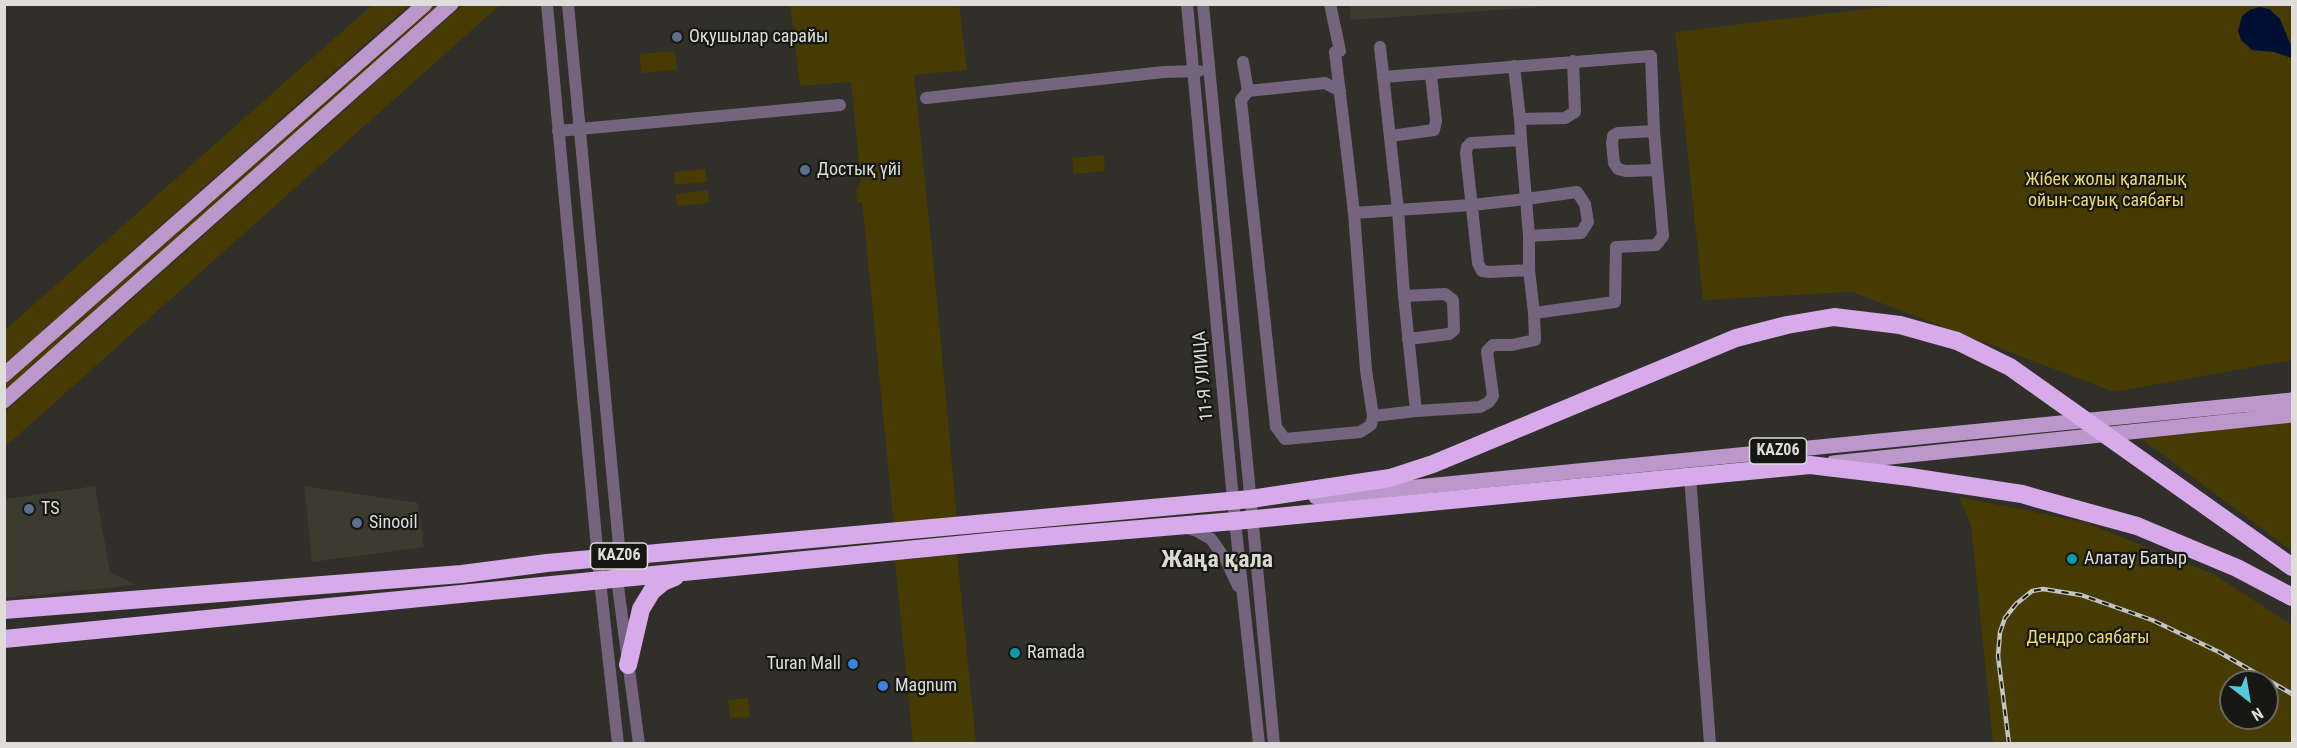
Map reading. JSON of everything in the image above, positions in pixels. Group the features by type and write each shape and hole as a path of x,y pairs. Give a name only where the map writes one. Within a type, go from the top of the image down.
{"highway":[{"name":"KАZ06","path":"4,610 462,574 598,558 1249,499 1390,478 1433,465 1736,338 1787,325 1834,317 1900,325 1957,341 2010,367 2292,567"},
{"name":"KАZ06","path":"4,639 1008,540 1235,521 1810,465 1910,477 2031,496 2138,526 2237,568 2292,597"},
{"path":"628,665 641,609 650,595 663,582 685,573"}],"main road":[{"path":"4,375 425,4"},
{"path":"4,401 451,4"},
{"name":"KАZ06","path":"1249,499 1332,496 2292,400"},
{"name":"KАZ06","path":"1810,465 2292,415"}],"street":[{"path":"547,4 598,558 609,580 628,665 639,744"},
{"path":"568,4 620,556 609,580 618,744"},
{"name":"11-Я УЛИЦА","path":"1187,4 1193,71 1249,499 1254,519 1274,744"},
{"name":"11-Я УЛИЦА","path":"1203,4 1249,499 1235,521 1259,744"},
{"path":"1330,4 1338,51 1366,370 1373,416 1371,425 1360,432 1285,439 1275,427 1241,100 1248,91 1325,83 1340,91"},
{"path":"1380,46 1398,210 1416,411"},
{"path":"1383,77 1651,56 1654,131 1663,236 1656,245 1616,247 1616,302 1534,313"},
{"path":"1243,62 1248,91"},
{"path":"1520,119 1566,118 1575,112 1573,62"},
{"path":"1373,416 1480,407 1489,402 1493,396 1487,351 1493,345 1512,345 1535,340 1529,270 1529,236 1514,66"},
{"path":"926,98 1116,77 1209,70"},
{"path":"1390,136 1434,130 1436,121 1431,75"},
{"path":"558,131 840,105"},
{"path":"1654,131 1618,133 1613,136 1612,143 1614,163 1618,169 1657,170"},
{"path":"1521,140 1471,143 1466,153 1478,263 1482,271 1529,270"},
{"path":"1354,213 1473,205 1577,192 1585,204 1588,222 1581,233 1529,236"},
{"path":"1404,296 1445,294 1453,300 1454,330 1449,334 1408,339"},
{"path":"1690,476 1710,744"},
{"path":"1177,526 1197,531 1211,539 1226,560 1243,596"}],"shaded area":[{"path":"1349,4 1547,5 1351,20"},
{"path":"95,486 110,572 136,585 5,598 5,499"},
{"path":"304,486 418,503 424,547 312,562"}],"green space":[{"path":"464,4 500,5 5,447 5,412"},
{"name":"Жібек жолы қалалық ойын-сауық саябағы","path":"1907,4 2292,5 2292,360 2114,392 1852,292 1703,300 1675,32"},
{"path":"372,5 409,5 5,364 5,330"},
{"path":"433,5 441,5 5,392 4,385"},
{"path":"790,5 959,5 967,70 914,75 957,518 894,527 862,202 857,202 856,191 861,181 851,82 800,86"},
{"path":"675,51 677,70 641,73 639,54"},
{"path":"1104,155 1105,171 1074,174 1072,158"},
{"path":"705,169 707,182 675,185 674,172"},
{"path":"708,190 709,203 677,206 676,194"},
{"path":"2292,422 2292,551 2139,437"},
{"name":"Дендро саябағы","path":"1959,497 2084,522 2213,574 2292,625 2292,743 1993,743 1971,526"},
{"path":"957,554 976,743 913,743 895,561"},
{"path":"748,698 750,717 730,718 728,700"}],"water":[{"path":"2259,7 2269,9 2280,19 2292,48 2292,58 2274,52 2252,50 2241,40 2238,31 2242,16"}],"railway":[{"path":"2009,744 1998,656 2000,632 2005,618 2016,604 2032,591 2043,589 2081,595 2152,620 2219,652 2292,694"}],"place":[{"name":"Оқушылар сарайы","path":"677,37"},
{"name":"Достық үйі","path":"805,170"},
{"name":"TS","path":"29,509"},
{"name":"Sinooil","path":"357,523"},
{"name":"Алатау Батыр","path":"2072,559"},
{"name":"Ramada","path":"1015,653"},
{"name":"Turan Mall","path":"853,664"},
{"name":"Magnum","path":"883,686"}],"district":[{"name":"Жаңа қала","path":"1217,561"}]}
